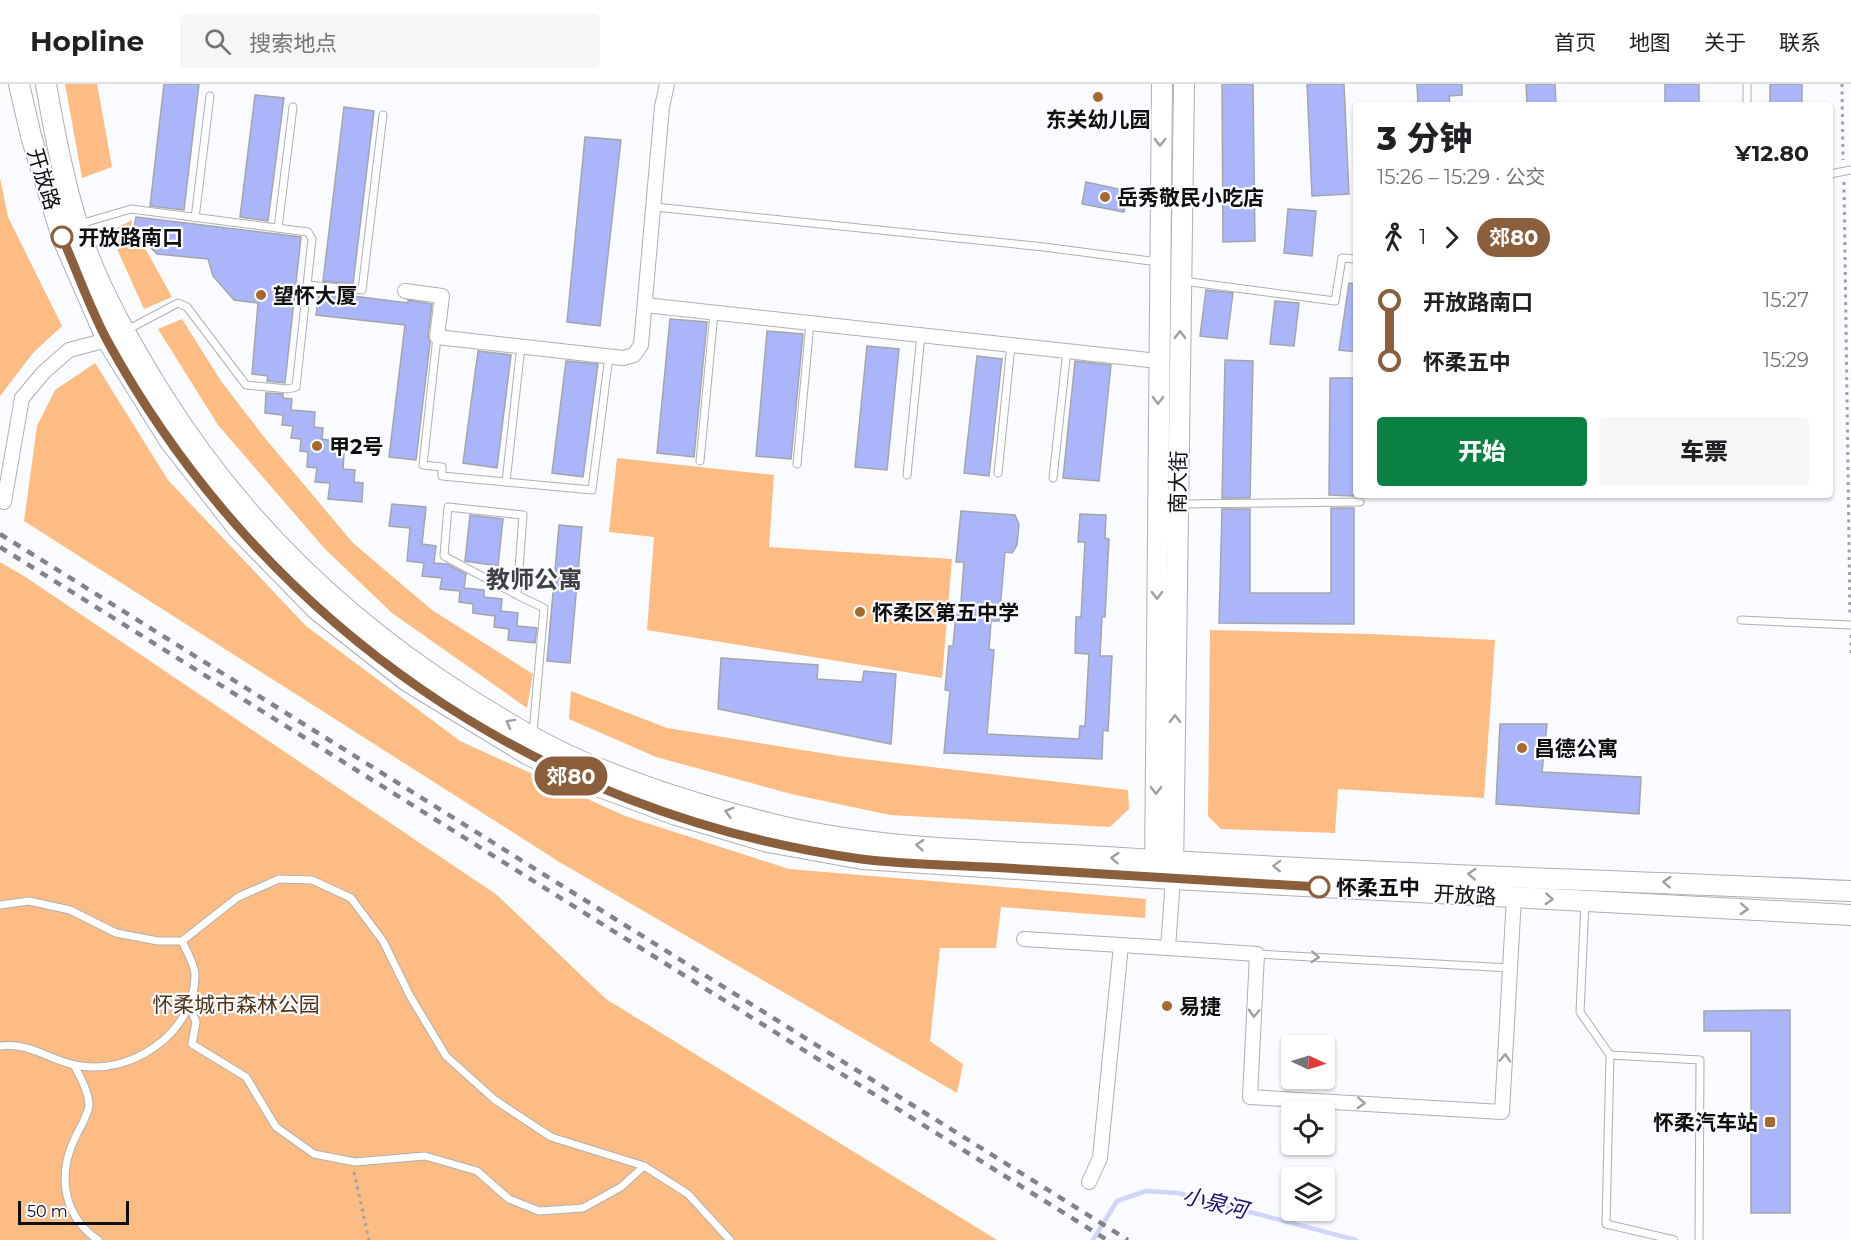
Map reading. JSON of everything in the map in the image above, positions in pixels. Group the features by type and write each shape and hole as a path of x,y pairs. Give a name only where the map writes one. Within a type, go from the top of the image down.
{"main road":[{"name":"开放路","path":"19,84 30,136 62,237 169,440 232,521 317,609 407,681 527,754 573,777 666,812 768,842 862,859 1851,891"},
{"name":"开放路","path":"46,84 54,131 77,224 115,336 252,518 328,596 418,666 533,736 580,761 681,798 772,824 864,841 1164,870 1514,897 1851,915"},
{"name":"南大街","path":"1162,84 1158,361 1164,870"},
{"name":"南大街","path":"1164,870 1178,504 1184,84"}],"street":[{"path":"405,291 442,296 437,336 623,358 634,355 641,345 655,207 662,107 667,84"},
{"path":"645,305 1158,361"},
{"path":"4,502 22,398 44,372 69,350 115,336"},
{"path":"1164,870 1168,948"},
{"path":"1024,939 1257,954 1250,1097 1502,1112 1514,897"},
{"path":"1089,1182 1100,1158 1121,945"}],"lane":[{"path":"1747,102 1748,84"},
{"path":"195,218 210,96"},
{"path":"278,228 293,107"},
{"path":"307,285 362,290 382,115"},
{"path":"655,207 1158,262"},
{"path":"77,224 131,209 308,232 312,239 296,387 288,389 246,385 187,306 178,303 115,336"},
{"path":"1181,281 1335,301 1342,258 1353,259"},
{"path":"700,461 714,313"},
{"path":"797,464 810,323"},
{"path":"907,475 921,334"},
{"path":"437,336 423,465 442,467 442,476 592,490 609,356"},
{"path":"998,473 1011,345"},
{"path":"506,482 521,346"},
{"path":"1053,478 1067,350"},
{"path":"1178,504 1360,502"},
{"path":"516,595 523,515 448,507 444,556 516,595 544,608 533,736"},
{"path":"1742,620 1851,625"},
{"path":"0,905 29,901 70,910 116,933 158,942 182,941 238,897 279,879 312,880 351,898 383,941 410,996 446,1056 495,1100 551,1137 644,1166 688,1194 730,1240"},
{"path":"1585,901 1580,1012 1610,1055 1606,1224 1674,1240"},
{"path":"0,1046 41,1051 74,1065 112,1067 140,1056 171,1035 189,1004 195,974 182,941"},
{"path":"1257,954 1510,968"},
{"path":"189,1004 196,1022 192,1044 246,1077 276,1127 314,1154 348,1161 425,1156 477,1171 509,1199 539,1211 583,1208 621,1187 644,1166"},
{"path":"1610,1055 1700,1060 1699,1240"},
{"path":"74,1065 85,1088 89,1106 68,1152 63,1189 83,1230 98,1240"}],"path":[{"path":"1842,84 1847,170 1851,656"},
{"path":"348,1161 360,1190 369,1240"}],"green space":[{"path":"65,84 97,84 112,167 82,178"},
{"path":"0,178 8,217 62,326 33,353 0,396"},
{"path":"132,220 130,231 146,234 145,248 172,297 144,309 112,238 115,229"},
{"path":"182,319 221,381 264,437 353,543 432,610 533,674 527,708 392,613 324,548 218,425 158,329"},
{"path":"95,363 168,480 306,626 460,741 625,816 789,869 1146,899 1145,918 1001,907 996,948 940,948 930,1041 963,1064 957,1093 561,863 24,521 37,426 55,390"},
{"path":"617,458 774,475 769,547 952,559 942,678 647,630 654,537 609,532"},
{"name":"怀柔城市森林公园","path":"0,562 497,895 606,999 997,1240 0,1240"},
{"path":"1210,630 1495,640 1484,798 1338,789 1335,833 1221,829 1208,816"},
{"path":"571,691 667,728 846,757 1128,790 1129,809 1110,827 890,815 791,794 656,757 569,719"}],"building":[{"path":"164,84 199,84 184,210 150,206"},
{"path":"1222,84 1253,84 1255,241 1223,242"},
{"path":"1307,84 1344,84 1349,194 1312,196"},
{"path":"1417,84 1462,84 1462,95 1449,96 1450,102 1418,102"},
{"path":"1526,84 1555,84 1556,102 1527,102"},
{"path":"1665,84 1699,84 1699,102 1665,102"},
{"path":"1770,84 1802,84 1802,102 1770,102"},
{"path":"255,95 284,98 268,221 240,217"},
{"path":"344,107 374,111 353,284 323,281"},
{"path":"585,137 621,140 600,326 567,322"},
{"name":"岳秀敬民小吃店","path":"1086,182 1128,191 1124,212 1082,204"},
{"path":"1288,209 1316,211 1312,256 1284,253"},
{"name":"望怀大厦","path":"136,217 301,237 285,383 267,381 268,376 252,374 258,303 234,300 213,276 208,259 157,254 149,246 150,231 134,229"},
{"path":"1349,283 1353,284 1353,352 1339,350"},
{"path":"1206,290 1233,293 1227,339 1200,336"},
{"path":"319,293 432,304 428,336 430,343 416,460 389,457 405,325 316,315"},
{"path":"1275,301 1299,303 1294,346 1270,344"},
{"path":"670,319 707,322 694,457 657,453"},
{"path":"767,331 803,334 791,459 756,456"},
{"path":"867,346 899,349 887,470 855,467"},
{"path":"478,351 511,355 497,468 463,463"},
{"path":"977,356 1002,359 989,476 964,473"},
{"path":"1225,360 1253,361 1250,498 1222,498"},
{"path":"566,361 598,364 583,477 552,473"},
{"path":"1075,361 1111,365 1099,481 1063,478"},
{"path":"1330,378 1353,378 1353,496 1329,495"},
{"name":"甲2号","path":"266,393 283,394 283,398 292,399 291,410 315,412 314,427 323,428 322,439 334,441 333,453 344,454 343,469 355,470 354,482 363,483 362,502 328,499 330,483 315,482 317,468 307,467 308,452 300,451 301,439 291,438 293,426 282,425 283,415 265,413"},
{"path":"392,504 426,507 422,544 436,546 434,563 447,564 466,574 464,588 484,590 484,597 502,599 501,611 518,613 517,626 537,628 535,643 508,640 509,629 494,627 495,616 473,613 473,604 459,602 460,591 440,589 442,578 422,576 424,563 407,561 410,528 389,526"},
{"path":"1331,508 1354,508 1354,624 1219,623 1222,509 1250,509 1250,593 1331,593"},
{"path":"961,511 1015,515 1019,524 1017,545 1012,553 1005,552 999,621 991,621 989,649 994,650 987,734 1079,739 1080,726 1085,726 1089,654 1075,653 1076,617 1081,617 1085,542 1078,542 1080,514 1106,515 1105,538 1109,539 1105,617 1102,617 1100,656 1112,656 1108,731 1103,730 1102,759 944,753 950,691 945,690 949,646 953,646 956,614 960,614 964,562 956,562"},
{"path":"470,515 503,519 498,566 465,561"},
{"path":"559,525 582,527 570,663 547,661"},
{"path":"721,658 818,665 817,679 862,682 864,671 896,674 891,744 718,709"},
{"name":"昌德公寓","path":"1500,724 1547,724 1542,772 1641,777 1639,814 1496,804"},
{"name":"怀柔汽车站","path":"1790,1010 1790,1213 1751,1213 1751,1031 1704,1031 1704,1011"}],"waterway":[{"name":"小泉河","path":"1093,1240 1117,1201 1146,1191 1178,1193 1356,1240"}],"railway":[{"path":"0,534 1128,1240"},
{"path":"0,547 1107,1240"}],"bus line":[{"name":"郊80","path":"62,237 107,340 169,440 239,530 317,609 407,681 527,754 573,777 676,815 768,842 862,859 1319,887"}],"place":[{"name":"东关幼儿园","path":"1098,97"},
{"name":"岳秀敬民小吃店","path":"1105,197"},
{"name":"开放路南口","path":"62,237"},
{"name":"望怀大厦","path":"261,295"},
{"name":"甲2号","path":"317,446"},
{"name":"怀柔区第五中学","path":"860,612"},
{"name":"昌德公寓","path":"1522,748"},
{"name":"怀柔五中","path":"1319,887"},
{"name":"易捷","path":"1167,1006"},
{"name":"怀柔汽车站","path":"1770,1122"}],"district":[{"name":"教师公寓","path":"534,579"}]}
